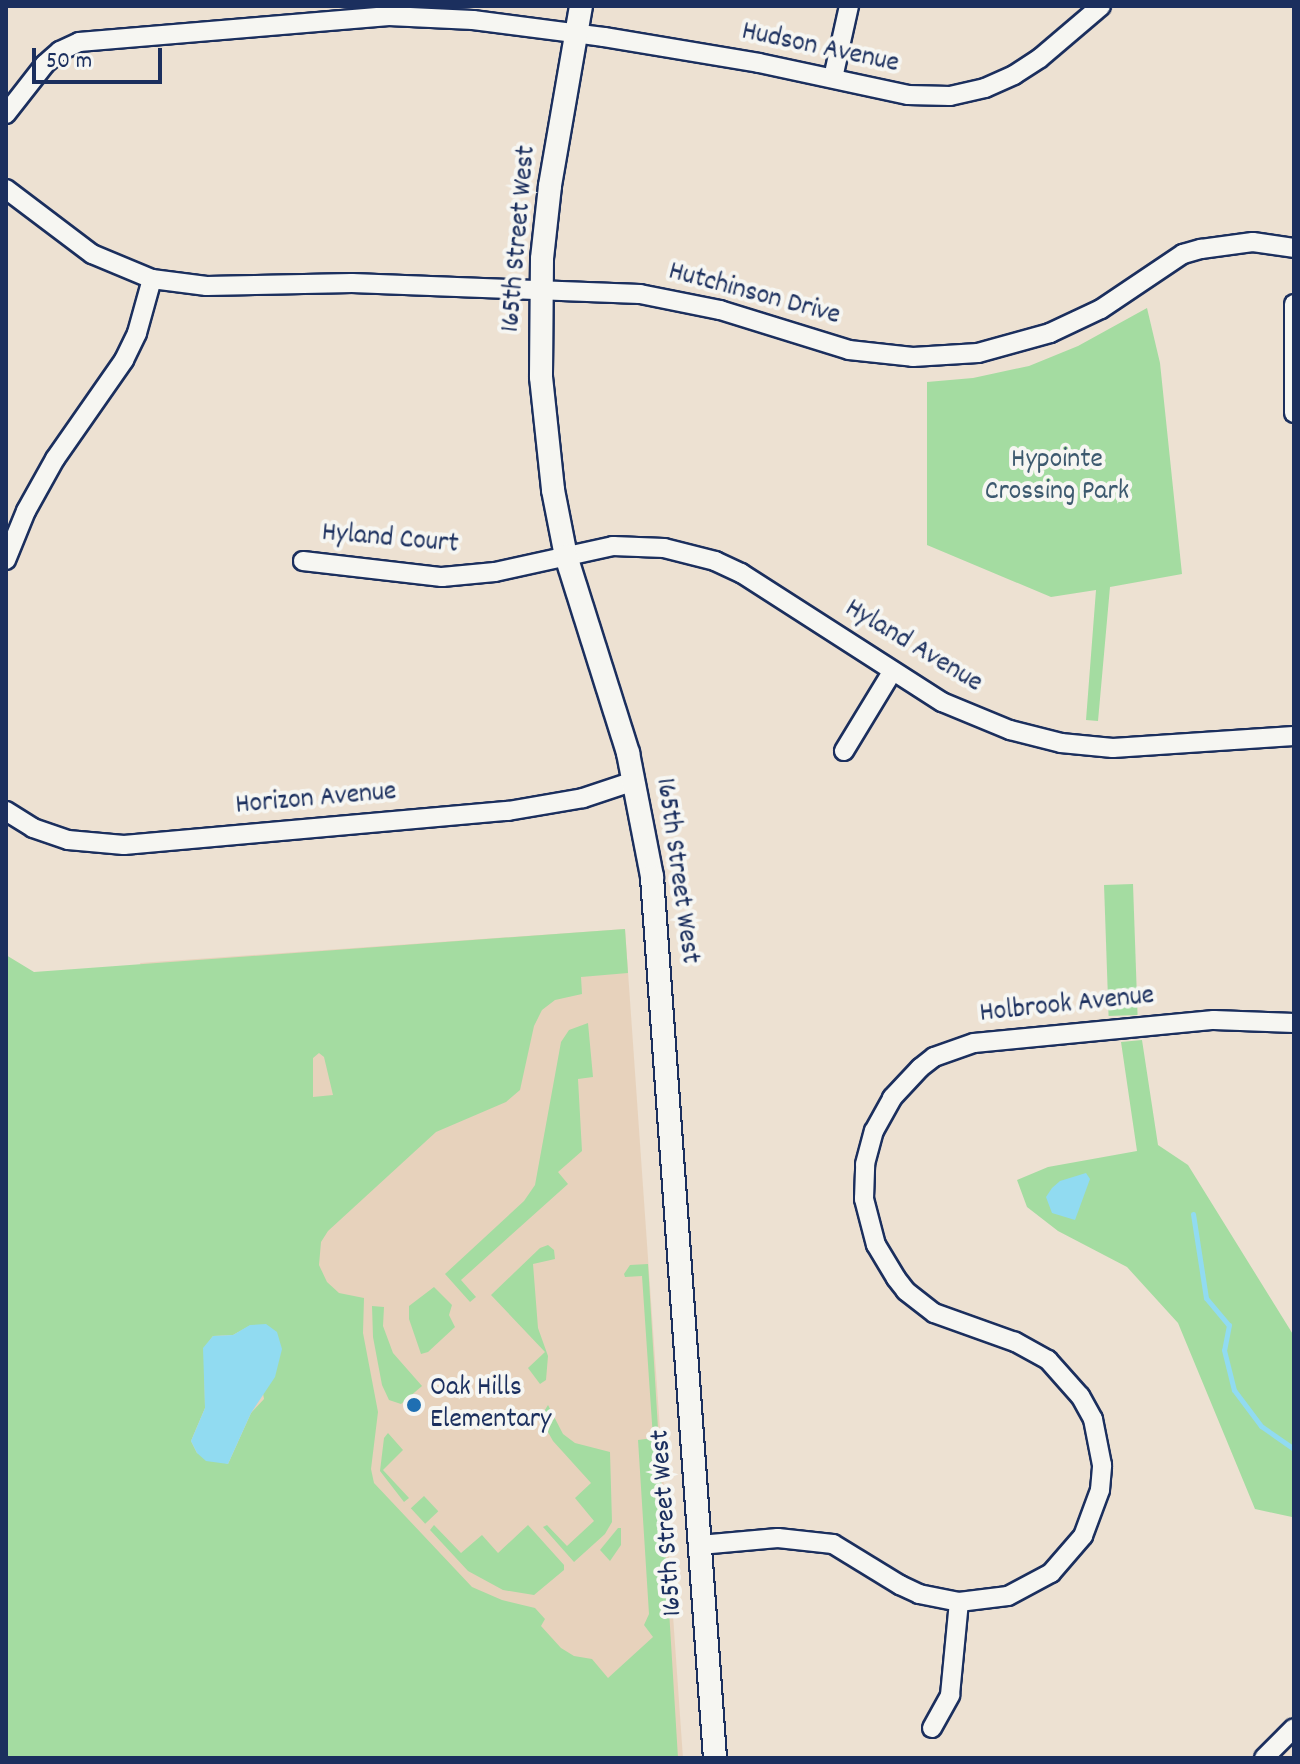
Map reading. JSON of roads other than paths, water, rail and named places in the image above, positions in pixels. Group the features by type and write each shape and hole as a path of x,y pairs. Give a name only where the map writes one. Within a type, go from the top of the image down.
{"street":[{"name":"165th Street West","path":"581,6 550,186 541,290 541,377 566,556 634,781 656,914 715,1758"},
{"path":"833,78 849,6"},
{"name":"Hudson Avenue","path":"6,114 60,51 79,42 105,37 389,16 473,20 578,34 833,78 908,95 968,94 1026,67 1101,6"},
{"name":"Hutchinson Drive","path":"6,189 92,254 152,279 207,286 313,282 662,297 720,310 849,350 938,358 995,350 1068,326 1116,301 1183,254 1245,242 1294,248"},
{"path":"6,560 26,511 55,459 124,360 137,333 152,279"},
{"path":"1294,304 1294,413"},
{"name":"Hyland Avenue","path":"566,556 630,545 664,548 715,561 758,583 892,672 963,713 1061,743 1132,748 1294,736"},
{"name":"Hyland Court","path":"303,561 442,577 495,572 566,556"},
{"path":"844,751 892,672"},
{"name":"Horizon Avenue","path":"6,811 33,828 68,840 124,845 508,811 583,798 634,781"},
{"name":"Holbrook Avenue","path":"700,1545 778,1538 833,1544 919,1594 959,1602 1008,1596 1032,1586 1070,1556 1093,1515 1100,1490 1099,1441 1080,1396 1048,1360 1015,1342 934,1313 906,1291 882,1258 869,1225 864,1181 871,1139 883,1111 927,1062 974,1043 1214,1020 1294,1023"},
{"path":"932,1728 950,1695 959,1602"},
{"path":"1264,1758 1294,1728"}],"water":[{"path":"1086,1173 1090,1179 1075,1220 1052,1213 1046,1197 1052,1188 1060,1181"},
{"path":"266,1324 277,1332 282,1349 275,1377 251,1413 228,1464 206,1461 191,1441 205,1408 203,1348 213,1336 233,1335 250,1325"}],"waterway":[{"path":"1193,1214 1206,1298 1229,1325 1224,1350 1234,1390 1261,1426 1294,1449"}],"place":[{"name":"Oak Hills Elementary","path":"414,1405"}],"park label":[{"name":"Hypointe Crossing Park","path":"1057,477"}]}
